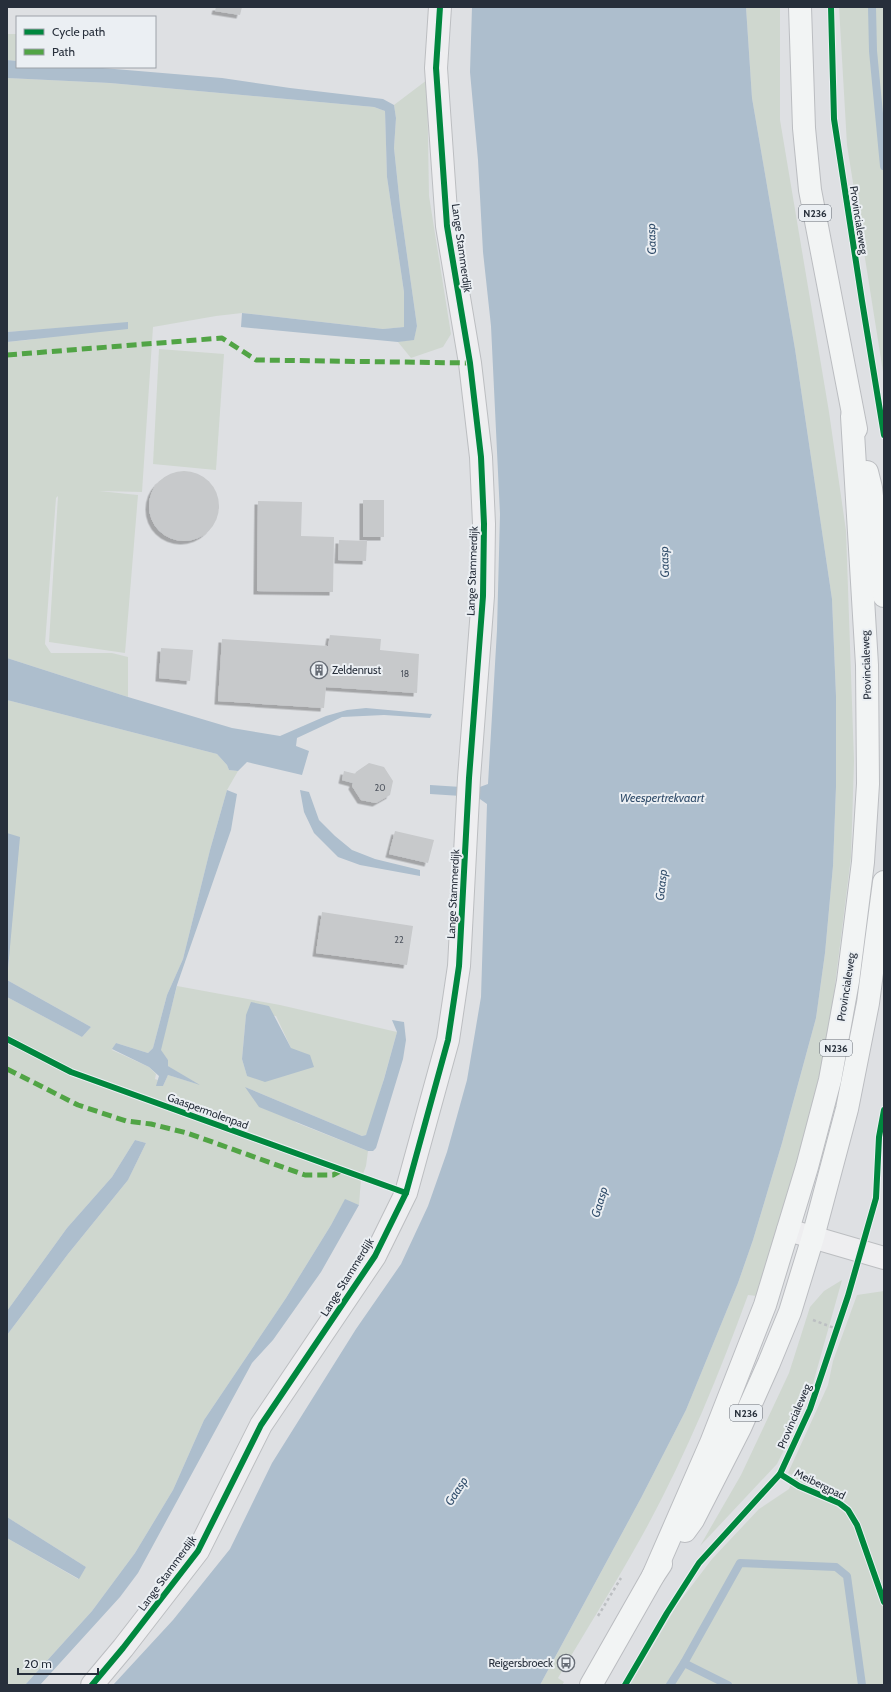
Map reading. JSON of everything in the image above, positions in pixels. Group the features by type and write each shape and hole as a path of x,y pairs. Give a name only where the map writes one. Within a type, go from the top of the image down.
{"main road":[{"name":"Provincialeweg","path":"800,7 804,128 810,190 852,416 871,488 884,596"},
{"name":"Provincialeweg","path":"653,1576 711,1443 765,1304 807,1168 830,1080 848,981 863,862 868,784 867,665 852,416"},
{"name":"Provincialeweg","path":"591,1685 653,1576 693,1520 740,1428 790,1312 813,1237 847,1109 868,1003 884,882"}],"street":[{"name":"Lange Stammerdijk","path":"92,1685 123,1648 198,1551 261,1425 375,1256 406,1193 448,1040 460,966 469,778 482,596 484,524 480,456 470,363 447,226 436,68 440,7"},
{"path":"788,1230 884,1258"}],"path":[{"path":"835,1336 840,1322"}],"shaded area":[{"path":"746,7 780,7 780,120 829,412 846,531 854,761 851,857 832,1009 811,1124 757,1296 748,1295 713,1386 673,1477 633,1552 558,1678 564,1682 562,1685 540,1685 641,1498 686,1410 738,1283 753,1240 782,1143 816,1018 825,953 833,866 836,787 836,696 832,599 795,349 752,98"},
{"path":"839,7 872,7 872,39 875,7 884,7 884,378 847,145"},
{"path":"7,34 16,34 16,61 7,60"},
{"path":"7,78 110,83 374,107 385,111 387,177 404,292 405,327 383,329 242,313 153,327 142,492 99,491 138,495 125,653 49,642 58,496 56,498 45,644 51,653 112,653 128,657 128,697 7,658 7,342 28,340 127,323 7,332"},
{"path":"427,80 429,196 451,334 443,347 411,358 398,342 414,339 417,326 400,205 394,148 396,118 394,105"},
{"path":"159,349 224,354 216,470 153,464"},
{"path":"7,700 217,754 227,765 229,770 238,771 227,790 210,850 183,959 167,995 153,1048 148,1053 116,1043 112,1050 149,1067 156,1074 155,1079 158,1080 157,1085 163,1086 168,1075 197,1084 168,1066 168,1060 160,1050 177,986 280,1005 397,1032 371,1125 366,1135 362,1136 245,1087 297,1123 368,1151 366,1166 361,1179 359,1205 345,1200 286,1298 204,1420 173,1490 135,1553 92,1611 25,1685 7,1685 7,1538 78,1579 86,1567 7,1517 7,1335 68,1254 128,1180 146,1143 135,1140 112,1177 67,1228 7,1311 7,997 82,1037 91,1027 7,980 9,959 7,954","holes":["246,1015 276,1016 291,1048 247,1076 242,1059"]},
{"path":"842,1280 812,1387 796,1426 777,1464 700,1546 741,1475 789,1373 810,1307 824,1291"},
{"path":"884,1291 884,1685 630,1685 677,1605 712,1559 759,1509 789,1489 794,1476 788,1473 828,1385 833,1361 857,1295"}],"water":[{"name":"Weespertrekvaart","path":"472,7 746,7 752,98 795,349 832,599 836,696 836,787 833,866 825,953 816,1018 782,1143 753,1240 738,1283 686,1410 641,1498 540,1685 113,1685 173,1620 230,1549 272,1463 356,1329 401,1264 428,1206 447,1152 467,1080 481,997 487,804 477,797 430,794 430,785 477,788 488,784 497,630 500,514 491,326 483,252 478,160 470,72"},
{"path":"7,60 16,61 16,68 103,68 222,78 383,99 394,105 396,118 394,148 400,205 417,326 414,340 398,342 241,327 242,313 383,329 404,327 404,292 387,177 385,111 374,107 110,83 7,78"},
{"path":"128,322 128,329 7,342 7,332"},
{"path":"7,658 128,697 232,728 280,736 326,716 347,710 366,708 432,714 430,718 384,715 342,717 297,738 296,746 309,751 302,775 247,762 238,771 229,770 227,765 217,754 7,700"},
{"path":"227,790 237,794 231,830 177,985 161,1050 168,1060 168,1066 200,1085 168,1075 163,1086 156,1086 159,1076 149,1067 112,1049 116,1043 148,1053 153,1048 167,995 183,959 210,850"},
{"path":"300,790 309,792 319,820 352,850 375,859 420,870 420,876 360,865 338,857 314,833 304,812"},
{"path":"7,833 20,837 7,980"},
{"path":"7,980 91,1027 82,1037 7,997"},
{"path":"251,1002 269,1006 291,1048 310,1055 314,1067 265,1082 247,1076 242,1059 246,1015"},
{"path":"392,1020 404,1022 406,1040 403,1059 376,1148 373,1151 368,1151 259,1107 245,1087 362,1136 366,1135 397,1032"},
{"path":"135,1140 146,1143 128,1180 68,1254 7,1335 7,1311 67,1228 112,1177"},
{"path":"345,1199 359,1205 321,1272 273,1340 252,1363 138,1573 120,1597 40,1685 25,1685 92,1611 135,1553 173,1490 204,1420 286,1298 331,1225"},
{"path":"7,1517 86,1567 79,1579 7,1538"}],"building":[{"path":"216,7 242,7 240,15 215,11"},
{"path":"184,471 197,474 209,481 216,493 219,506 216,519 209,531 197,538 184,541 171,538 159,531 152,519 149,506 152,493 159,481 171,474"},
{"path":"363,500 384,500 384,537 363,537"},
{"path":"258,501 302,502 301,536 334,537 333,592 257,591"},
{"path":"339,540 367,541 366,561 338,560"},
{"name":"Zeldenrust","path":"330,635 381,639 380,650 419,654 417,693 326,687 324,708 218,701 222,639 328,646"},
{"path":"161,648 193,650 190,681 159,678"},
{"path":"369,763 384,767 393,781 390,795 376,803 361,800 352,786 353,783 342,780 344,771 356,774 356,772"},
{"path":"395,831 434,840 428,863 389,854"},
{"path":"322,912 413,926 407,965 316,953"}],"waterway":[{"path":"872,7 873,51 884,166"},
{"path":"670,1685 740,1563 836,1567 847,1576 862,1685"},
{"path":"684,1663 728,1685"}],"marked path":[{"path":"7,355 222,338 256,360 470,363"},
{"path":"7,1069 78,1105 126,1121 151,1124 187,1133 305,1175 333,1175 342,1170"}],"cycle path":[{"path":"92,1685 123,1648 198,1551 261,1425 375,1256 406,1193 448,1040 459,966 469,778 483,596 484,524 481,457 470,363 447,226 436,68 440,7"},
{"path":"831,7 834,119 884,435"},
{"name":"Gaaspermolenpad","path":"7,1039 71,1072 406,1193"},
{"path":"625,1685 667,1613 699,1563 780,1474 810,1409 848,1296 876,1198 879,1137 884,1110"},
{"name":"Meibergpad","path":"780,1474 799,1486 839,1503 848,1510 857,1525 884,1602"}],"place":[{"name":"Zeldenrust","path":"319,670"},
{"name":"Reigersbroeck","path":"566,1663"}],"water label":[{"name":"Gaasp","path":"651,239"},
{"name":"Gaasp","path":"664,562"},
{"name":"Gaasp","path":"661,885"},
{"name":"Gaasp","path":"599,1202"},
{"name":"Gaasp","path":"456,1491"}]}
